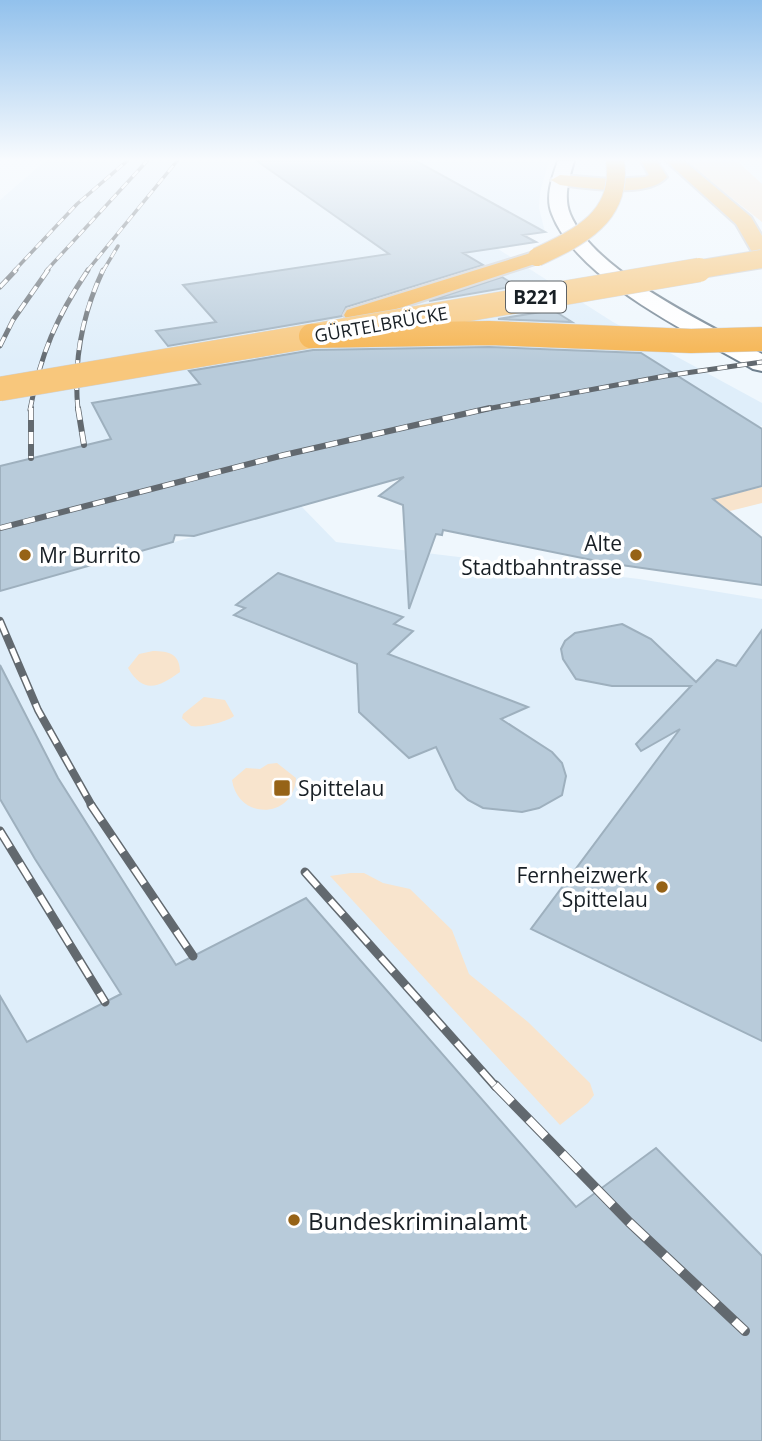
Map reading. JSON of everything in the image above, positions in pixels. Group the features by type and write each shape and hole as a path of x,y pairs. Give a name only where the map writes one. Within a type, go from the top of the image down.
{"highway":[{"path":"355,315 507,268 564,244 589,228"},
{"path":"311,336 489,333 691,341 762,339"}],"main road":[{"path":"748,228 762,256"},
{"name":"GÜRTELBRÜCKE","path":"0,374 762,247"},
{"name":"GÜRTELBRÜCKE","path":"0,389 762,256"}],"street":[{"path":"569,228 593,257 654,301 762,364"}],"shaded area":[{"path":"0,228 544,228 545,232 524,235 536,242 498,249 613,322 762,403 762,426 744,429 762,442 762,486 643,516 547,441 294,495 301,506 336,542 639,579 762,599 762,1441 0,1441","holes":["237,513 245,522 58,575 54,570"]},
{"path":"762,487 762,503 710,516 643,516"},
{"path":"153,651 176,657 180,672 165,682 152,686 140,682 128,668 139,654"},
{"path":"204,697 225,700 234,716 214,724 191,726 182,718 183,714"},
{"path":"277,763 296,778 293,792 286,801 266,810 244,803 236,793 232,780 246,768 260,769"},
{"path":"364,873 383,883 410,889 452,930 469,974 528,1022 590,1083 594,1095 588,1103 560,1125 330,876"}],"building":[{"path":"352,228 538,228 545,232 523,235 536,242 463,253 483,265 346,307 342,316 168,346 156,331 216,322 183,285 389,254"},
{"path":"502,277 516,286 429,301"},
{"path":"553,310 572,322 498,319"},
{"path":"489,347 641,353 762,429 762,486 713,499 762,538 762,585 607,563 443,530 442,535 436,534 409,609 403,505 379,496 404,477 194,536 175,535 173,542 0,591 0,466 111,439 92,403 200,384 189,371 313,350"},
{"path":"278,573 403,617 394,624 413,631 388,654 528,707 501,719 552,752 562,763 566,776 562,795 539,808 522,812 483,808 456,789 436,747 409,758 359,712 357,664 234,615 245,608 236,605"},
{"path":"622,624 651,639 696,682 717,660 736,666 762,630 762,1041 531,929 680,729 641,751 636,744 691,686 612,686 576,679 563,659 561,649 565,641 575,633"},
{"name":"Bundeskriminalamt","path":"0,665 58,778 176,965 306,898 576,1207 656,1148 762,1256 762,1441 0,1441 0,996 27,1042 121,994 0,799"}],"railway":[{"path":"14,271 54,228"},
{"path":"46,271 85,228"},
{"path":"87,271 122,228"},
{"path":"103,271 118,246"},
{"path":"0,287 16,270"},
{"path":"0,346 13,320 48,270"},
{"path":"30,410 39,371 51,337 88,270"},
{"path":"78,410 77,373 81,338 103,270"},
{"path":"482,410 665,376 762,362"},
{"path":"31,408 31,458"},
{"path":"78,408 84,445"},
{"path":"482,410 490,408"},
{"path":"0,528 284,455 482,410"},
{"path":"0,621 38,710 92,806"},
{"path":"91,805 193,956"},
{"path":"0,831 105,1002"},
{"path":"305,872 496,1087"},
{"path":"495,1085 629,1222 745,1331"}],"place":[{"name":"Mr Burrito","path":"25,555"},
{"name":"Alte Stadtbahntrasse","path":"636,555"},
{"name":"Spittelau","path":"282,788"},
{"name":"Fernheizwerk Spittelau","path":"662,887"},
{"name":"Bundeskriminalamt","path":"294,1220"}]}
